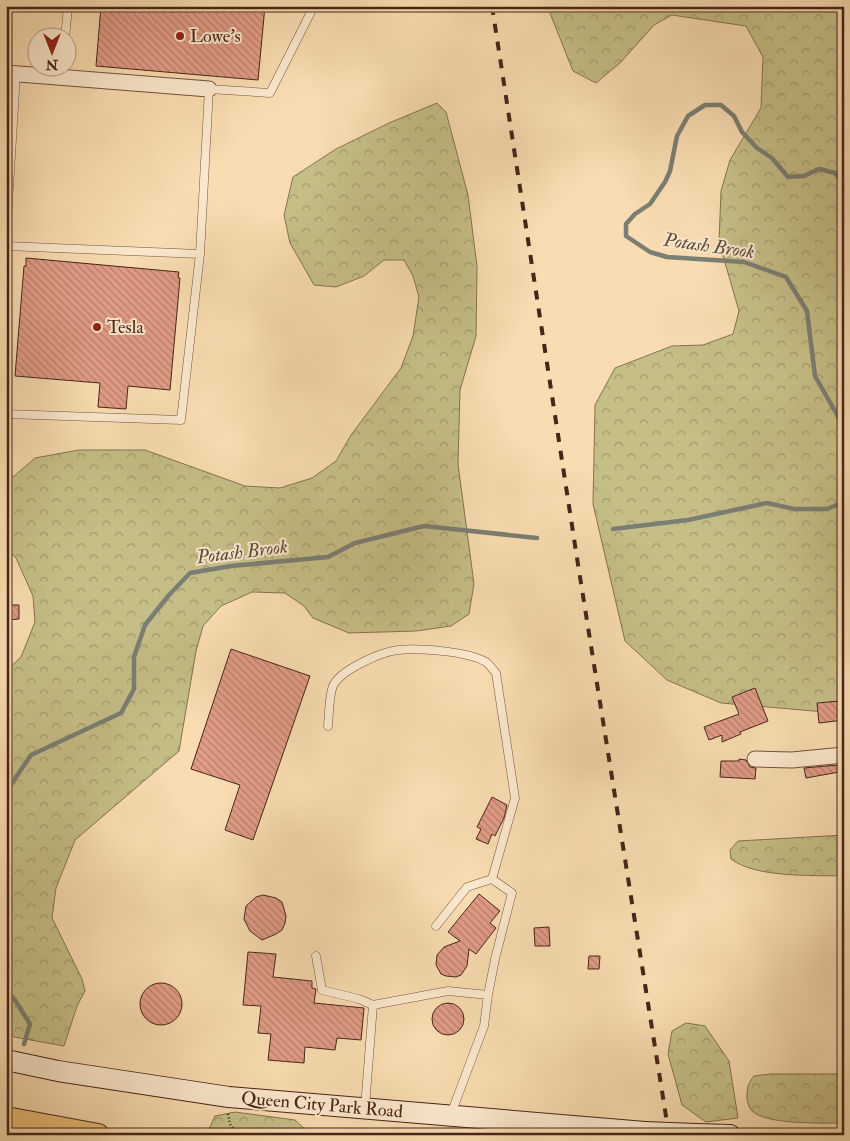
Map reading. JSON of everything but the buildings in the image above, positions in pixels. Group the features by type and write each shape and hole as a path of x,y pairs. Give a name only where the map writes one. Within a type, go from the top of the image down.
{"main road":[{"path":"12,1118 98,1135"}],"street":[{"path":"11,73 28,73"},
{"path":"78,74 209,89"},
{"path":"755,759 792,760 844,755"},
{"name":"Queen City Park Road","path":"6,1060 58,1071 229,1097 450,1116 528,1128 730,1135"}],"lane":[{"path":"66,28 68,6"},
{"path":"6,414 181,420 200,254 209,89 270,93 314,6"},
{"path":"6,236 11,73"},
{"path":"6,246 200,254"},
{"path":"328,726 333,686 343,673 366,661 396,650 430,650 464,654 486,662 496,673 515,798 492,879"},
{"path":"436,926 467,887 492,879"},
{"path":"450,1116 484,1026 488,995 512,892 492,879"},
{"path":"316,956 322,990 359,999 373,1005 448,991 488,995"},
{"path":"364,1109 373,1005"}],"path":[{"path":"229,1097 230,1124 238,1135"}],"green space":[{"path":"549,6 844,6 844,707 825,712 721,703 667,680 625,641 593,504 595,405 615,368 672,346 703,345 733,334 739,311 719,242 721,191 730,160 761,108 763,57 746,26 672,15 654,25 620,63 596,83 573,71"},
{"path":"437,103 446,112 468,195 477,266 476,336 460,390 458,464 474,584 469,614 451,626 416,631 349,633 313,618 304,606 285,593 252,592 221,606 203,626 196,651 179,751 75,840 56,888 52,918 82,979 85,991 77,1006 64,1046 14,1037 6,1028 6,671 21,657 35,622 33,596 16,558 6,548 6,483 35,458 79,450 145,450 245,486 280,488 312,478 336,461 351,435 401,368 413,336 419,297 413,276 404,260 384,260 364,276 336,287 314,285 290,243 284,215 293,177 336,149 389,123"},
{"path":"844,835 844,876 785,874 755,870 731,859 730,850 738,841"},
{"path":"686,1023 705,1026 729,1061 738,1118 706,1122 682,1105 668,1054 672,1031"},
{"path":"770,1074 844,1074 844,1123 782,1121 759,1116 749,1106 747,1091 754,1076"},
{"path":"235,1112 295,1120 308,1132 308,1135 208,1135 215,1116"}],"waterway":[{"name":"Potash Brook","path":"844,184 835,173 819,169 804,176 788,177 772,158 757,148 742,132 734,116 721,105 705,105 688,116 677,136 670,171 665,182 650,204 635,214 626,224 626,236 650,252 667,257 744,262 786,277 807,311 815,376 844,427"},
{"name":"Potash Brook","path":"613,529 688,520 767,503 794,509 827,509 844,502"},
{"name":"Potash Brook","path":"6,792 31,755 121,713 134,689 134,657 145,625 190,573 231,566 328,557 355,543 424,526 537,538"},
{"name":"Potash Brook","path":"6,990 15,1000 30,1024 24,1044"}],"railway":[{"path":"492,6 577,558 669,1135"}],"place":[{"name":"Lowe's","path":"180,36"},
{"name":"Tesla","path":"97,327"}]}
